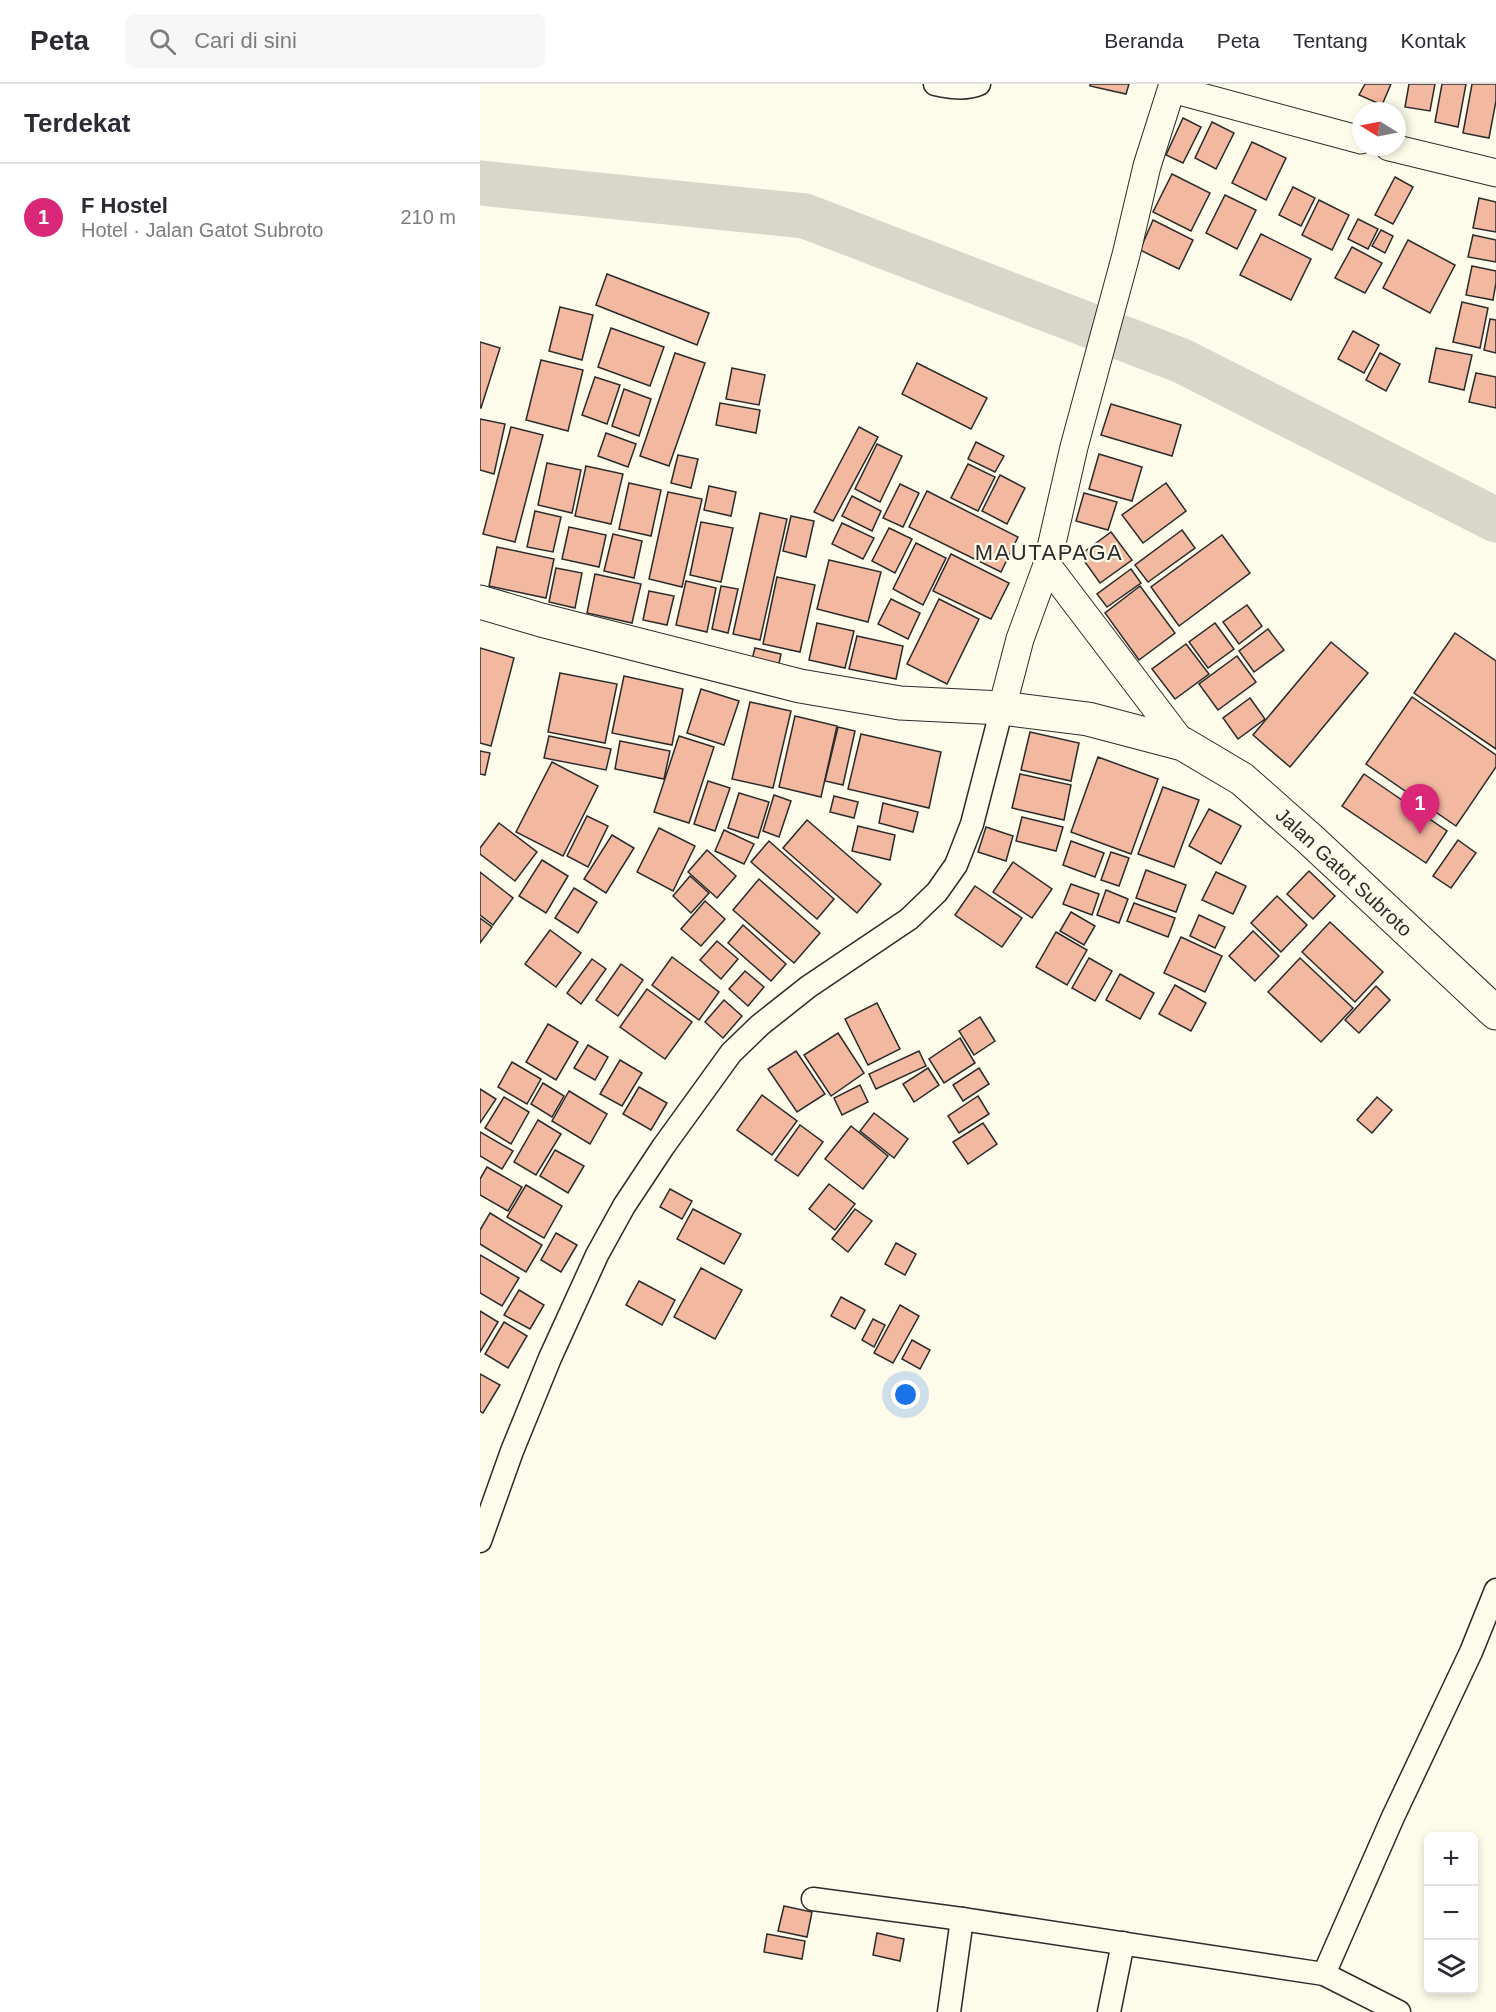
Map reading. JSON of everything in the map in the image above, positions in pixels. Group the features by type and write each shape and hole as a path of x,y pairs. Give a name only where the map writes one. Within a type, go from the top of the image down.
{"highway":[{"name":"Jalan Gatot Subroto","path":"480,602 541,620 800,686 900,703 1002,708 1088,719 1183,744 1242,779 1311,840 1496,1013"}],"street":[{"path":"935,84 961,87 972,87 979,84"},
{"path":"480,1541 512,1450 550,1358 597,1255 624,1206 663,1147 731,1053 760,1025 808,987 909,919 937,892 956,865 972,824 1020,639 1047,565 1074,447 1126,255 1147,166 1172,86 1352,137"},
{"path":"1406,151 1496,173"},
{"path":"1047,565 1183,744"},
{"path":"1324,1974 1393,1817 1471,1652 1496,1590"},
{"path":"813,1899 962,1919 1324,1974 1399,2012"},
{"path":"949,2012 962,1919"},
{"path":"1109,2012 1123,1943"}],"building":[{"path":"1090,84 1129,84 1126,94 1090,86"},
{"path":"1365,84 1391,84 1383,102 1375,102 1359,95"},
{"path":"1409,84 1435,84 1430,111 1406,107"},
{"path":"1442,84 1466,84 1458,127 1435,122"},
{"path":"1472,84 1496,84 1496,101 1489,138 1463,133"},
{"path":"1183,118 1201,127 1183,163 1166,155"},
{"path":"1212,122 1234,133 1216,169 1195,158"},
{"path":"1252,142 1286,158 1266,200 1232,183"},
{"path":"1172,174 1210,193 1191,231 1153,212"},
{"path":"1395,177 1413,187 1393,224 1375,215"},
{"path":"1293,187 1315,198 1301,226 1279,215"},
{"path":"1225,195 1256,210 1237,249 1206,233"},
{"path":"1479,198 1496,202 1496,232 1473,228"},
{"path":"1319,200 1349,215 1332,250 1302,235"},
{"path":"1358,219 1378,229 1368,249 1348,239"},
{"path":"1153,220 1193,240 1179,269 1140,250"},
{"path":"1381,230 1393,236 1385,253 1372,246"},
{"path":"1261,234 1311,259 1291,300 1240,275"},
{"path":"1473,235 1496,240 1496,262 1468,257"},
{"path":"1408,240 1455,265 1430,313 1383,288"},
{"path":"1352,247 1382,263 1365,293 1335,278"},
{"path":"1472,266 1496,271 1493,300 1466,295"},
{"path":"607,274 709,313 697,345 596,305"},
{"path":"1462,302 1488,308 1480,348 1453,342"},
{"path":"560,307 593,315 582,360 549,351"},
{"path":"1490,319 1496,320 1496,353 1484,350"},
{"path":"611,328 664,347 650,386 598,367"},
{"path":"1353,331 1379,345 1364,373 1338,359"},
{"path":"480,342 500,348 481,408 480,408"},
{"path":"1436,348 1472,355 1464,390 1429,382"},
{"path":"675,353 705,363 669,466 640,456"},
{"path":"1380,353 1400,364 1386,391 1366,380"},
{"path":"541,360 583,370 568,431 526,420"},
{"path":"917,363 987,398 971,429 902,394"},
{"path":"732,368 765,375 759,405 726,399"},
{"path":"1476,373 1496,377 1496,408 1469,402"},
{"path":"595,377 620,385 607,424 582,415"},
{"path":"624,389 651,399 639,436 612,426"},
{"path":"720,403 760,410 756,433 716,425"},
{"path":"1111,404 1181,425 1172,456 1101,435"},
{"path":"480,419 505,424 494,474 480,470"},
{"path":"511,427 543,435 515,542 483,534"},
{"path":"859,427 878,437 833,521 814,512"},
{"path":"606,433 636,444 628,467 598,456"},
{"path":"976,442 1004,456 995,472 968,459"},
{"path":"877,444 902,456 880,502 855,489"},
{"path":"1099,454 1142,467 1132,501 1089,489"},
{"path":"678,455 698,459 691,488 671,483"},
{"path":"547,463 581,470 572,513 538,505"},
{"path":"968,464 995,477 978,511 951,498"},
{"path":"586,466 623,474 611,524 575,516"},
{"path":"1000,475 1025,488 1007,524 982,511"},
{"path":"629,483 661,490 651,536 619,529"},
{"path":"1166,483 1186,511 1143,543 1122,515"},
{"path":"900,484 919,493 903,527 883,518"},
{"path":"709,486 736,492 731,516 704,510"},
{"path":"927,491 1018,537 1001,572 909,527"},
{"path":"668,492 702,499 682,587 649,579"},
{"path":"1084,493 1117,502 1108,530 1076,521"},
{"path":"852,496 881,511 872,531 842,516"},
{"path":"535,511 561,517 553,552 527,547"},
{"path":"760,513 787,519 760,640 733,634"},
{"path":"791,516 814,521 806,557 783,551"},
{"path":"701,522 733,528 721,582 690,575"},
{"path":"842,523 874,538 863,559 832,544"},
{"path":"569,527 606,535 599,567 562,559"},
{"path":"889,528 912,539 895,573 872,561"},
{"path":"1182,530 1195,548 1148,582 1135,565"},
{"path":"1111,532 1132,560 1100,583 1080,555"},
{"path":"613,534 642,541 634,578 604,571"},
{"path":"1222,535 1250,573 1179,626 1151,587"},
{"path":"916,543 946,558 923,605 893,589"},
{"path":"497,547 554,559 546,598 489,586"},
{"path":"951,554 1009,583 991,619 933,591"},
{"path":"829,560 881,572 868,622 817,609"},
{"path":"556,568 582,573 575,608 549,602"},
{"path":"1131,569 1141,583 1107,607 1097,594"},
{"path":"595,574 641,584 632,623 587,613"},
{"path":"777,577 815,585 800,652 763,644"},
{"path":"686,581 716,588 707,632 676,625"},
{"path":"721,586 738,589 728,633 712,629"},
{"path":"1140,586 1175,633 1139,660 1105,613"},
{"path":"649,591 674,596 667,625 643,620"},
{"path":"891,599 920,613 908,639 878,624"},
{"path":"939,599 979,619 947,684 907,664"},
{"path":"1247,605 1262,626 1239,644 1223,622"},
{"path":"817,623 854,631 845,668 809,660"},
{"path":"1215,623 1234,649 1208,668 1189,642"},
{"path":"1268,629 1284,650 1254,672 1239,651"},
{"path":"1455,633 1496,661 1496,749 1414,693"},
{"path":"857,636 903,646 896,679 849,669"},
{"path":"1331,642 1368,673 1290,767 1253,735"},
{"path":"1186,644 1209,674 1175,699 1152,669"},
{"path":"480,648 514,658 491,746 480,743"},
{"path":"755,648 781,654 777,673 750,667"},
{"path":"1237,656 1256,682 1218,710 1199,684"},
{"path":"560,673 617,684 605,743 548,732"},
{"path":"624,676 683,689 672,745 612,733"},
{"path":"701,689 739,701 724,745 687,733"},
{"path":"1412,697 1496,755 1496,767 1456,826 1366,764"},
{"path":"1250,698 1265,719 1238,739 1223,718"},
{"path":"750,702 791,711 773,788 732,779"},
{"path":"795,716 837,726 821,797 779,787"},
{"path":"838,727 855,731 843,785 825,781"},
{"path":"1030,732 1079,743 1071,781 1021,770"},
{"path":"861,734 941,752 929,808 848,789"},
{"path":"549,736 611,749 606,770 544,758"},
{"path":"679,736 714,747 689,823 654,812"},
{"path":"620,741 670,751 664,779 615,769"},
{"path":"480,751 490,753 485,775 480,774"},
{"path":"1098,757 1158,779 1131,854 1071,832"},
{"path":"552,762 598,786 563,856 516,832"},
{"path":"1020,774 1071,785 1064,820 1012,808"},
{"path":"1364,774 1447,831 1426,863 1342,806"},
{"path":"708,781 730,788 715,831 694,824"},
{"path":"1163,787 1199,800 1174,867 1138,854"},
{"path":"739,793 769,802 758,838 728,828"},
{"path":"774,795 791,801 779,837 763,831"},
{"path":"834,796 858,802 854,818 830,812"},
{"path":"883,803 918,812 913,832 879,823"},
{"path":"1209,809 1241,826 1221,864 1189,846"},
{"path":"587,816 608,826 588,867 567,856"},
{"path":"1022,817 1063,827 1056,851 1016,841"},
{"path":"807,820 881,884 857,913 783,848"},
{"path":"499,823 537,852 515,881 480,854 480,848"},
{"path":"858,826 895,835 890,860 852,851"},
{"path":"986,827 1013,836 1006,861 978,852"},
{"path":"659,828 695,846 673,891 637,872"},
{"path":"724,830 754,844 744,864 715,851"},
{"path":"612,835 634,848 606,893 584,879"},
{"path":"1458,840 1476,853 1451,888 1433,876"},
{"path":"769,841 834,899 817,919 751,862"},
{"path":"1071,841 1104,853 1095,877 1063,865"},
{"path":"707,850 736,876 717,898 688,872"},
{"path":"1111,852 1129,858 1119,886 1101,880"},
{"path":"542,860 568,876 546,913 519,896"},
{"path":"1013,862 1052,889 1032,918 993,892"},
{"path":"1146,870 1186,885 1176,912 1136,898"},
{"path":"1309,871 1335,896 1313,919 1287,894"},
{"path":"480,872 513,898 493,925 480,915"},
{"path":"1216,872 1246,886 1233,914 1202,900"},
{"path":"690,876 709,893 691,913 673,896"},
{"path":"759,879 820,933 794,963 733,910"},
{"path":"1071,884 1099,894 1092,915 1063,904"},
{"path":"975,886 1022,918 1002,947 955,915"},
{"path":"574,888 597,902 578,933 555,918"},
{"path":"1106,890 1128,899 1119,923 1097,915"},
{"path":"1277,896 1307,925 1281,952 1251,923"},
{"path":"705,901 725,919 701,946 681,929"},
{"path":"1134,903 1175,918 1168,937 1127,921"},
{"path":"1071,912 1095,926 1084,945 1060,931"},
{"path":"1199,915 1225,927 1215,948 1190,936"},
{"path":"480,918 492,927 480,943"},
{"path":"1330,922 1383,972 1355,1002 1302,952"},
{"path":"743,925 786,964 771,981 728,943"},
{"path":"550,930 581,953 556,987 525,964"},
{"path":"1253,931 1279,956 1255,981 1229,956"},
{"path":"1056,932 1087,950 1067,985 1036,967"},
{"path":"1181,937 1222,956 1205,992 1164,973"},
{"path":"717,941 738,959 721,979 700,960"},
{"path":"672,957 719,992 699,1020 652,985"},
{"path":"1089,958 1112,971 1095,1001 1072,988"},
{"path":"1300,958 1353,1008 1321,1042 1268,992"},
{"path":"592,959 606,969 581,1004 567,993"},
{"path":"621,964 643,980 618,1016 596,1000"},
{"path":"745,971 764,987 748,1006 729,989"},
{"path":"1120,974 1154,993 1140,1019 1106,1000"},
{"path":"1175,985 1206,1003 1191,1031 1159,1014"},
{"path":"1376,986 1390,1000 1359,1033 1345,1020"},
{"path":"647,989 692,1022 665,1059 620,1027"},
{"path":"724,1000 742,1016 723,1038 705,1022"},
{"path":"877,1003 900,1049 868,1065 845,1019"},
{"path":"980,1017 995,1041 974,1055 959,1031"},
{"path":"548,1024 578,1042 556,1080 526,1062"},
{"path":"838,1033 864,1073 831,1096 804,1055"},
{"path":"960,1038 975,1063 944,1083 929,1059"},
{"path":"588,1045 608,1057 595,1080 574,1068"},
{"path":"796,1051 825,1094 797,1112 768,1069"},
{"path":"919,1051 926,1066 876,1089 869,1074"},
{"path":"620,1060 642,1073 622,1106 600,1094"},
{"path":"512,1062 541,1079 527,1104 498,1087"},
{"path":"928,1068 939,1085 914,1102 903,1084"},
{"path":"979,1068 989,1084 963,1101 953,1085"},
{"path":"543,1083 564,1096 552,1117 531,1104"},
{"path":"860,1085 868,1102 842,1115 834,1098"},
{"path":"639,1087 667,1103 651,1130 623,1114"},
{"path":"480,1089 496,1099 480,1123"},
{"path":"569,1091 607,1114 590,1144 552,1121"},
{"path":"762,1095 797,1121 772,1155 737,1130"},
{"path":"978,1096 989,1114 959,1133 948,1116"},
{"path":"504,1097 529,1112 511,1144 485,1128"},
{"path":"1377,1097 1392,1110 1372,1133 1357,1120"},
{"path":"874,1113 908,1139 894,1158 860,1131"},
{"path":"538,1120 561,1134 536,1175 514,1162"},
{"path":"983,1123 997,1144 968,1164 953,1142"},
{"path":"800,1125 823,1142 798,1176 775,1160"},
{"path":"851,1126 888,1156 863,1189 825,1159"},
{"path":"480,1132 513,1151 502,1169 480,1156"},
{"path":"555,1150 584,1166 568,1193 540,1176"},
{"path":"487,1167 522,1187 508,1211 480,1195 480,1179"},
{"path":"829,1184 855,1204 835,1230 809,1209"},
{"path":"526,1185 562,1206 544,1238 507,1217"},
{"path":"670,1189 692,1201 682,1219 660,1207"},
{"path":"693,1209 741,1234 724,1264 677,1239"},
{"path":"855,1209 872,1221 848,1252 832,1239"},
{"path":"490,1213 542,1245 526,1272 480,1244 480,1230"},
{"path":"556,1233 577,1245 561,1272 541,1260"},
{"path":"896,1243 916,1254 905,1275 885,1264"},
{"path":"480,1255 519,1278 502,1306 480,1293"},
{"path":"701,1268 742,1290 715,1339 674,1317"},
{"path":"639,1281 675,1300 662,1325 626,1305"},
{"path":"519,1290 544,1305 530,1329 504,1315"},
{"path":"841,1297 865,1310 855,1329 831,1316"},
{"path":"900,1305 919,1316 893,1363 874,1353"},
{"path":"480,1311 498,1322 480,1352"},
{"path":"873,1319 885,1325 874,1347 862,1340"},
{"path":"504,1322 527,1336 508,1368 485,1354"},
{"path":"912,1340 930,1350 920,1369 902,1359"},
{"path":"480,1374 500,1385 483,1413 480,1411"},
{"path":"784,1906 812,1912 807,1937 778,1931"},
{"path":"877,1933 904,1939 900,1961 873,1955"},
{"path":"767,1934 805,1941 802,1959 764,1952"}],"waterway":[{"path":"480,183 805,216 1182,361 1496,520"}],"place":[{"name":"F Hostel","path":"1420,834"}],"district":[{"name":"MAUTAPAGA","path":"1049,552"}]}
